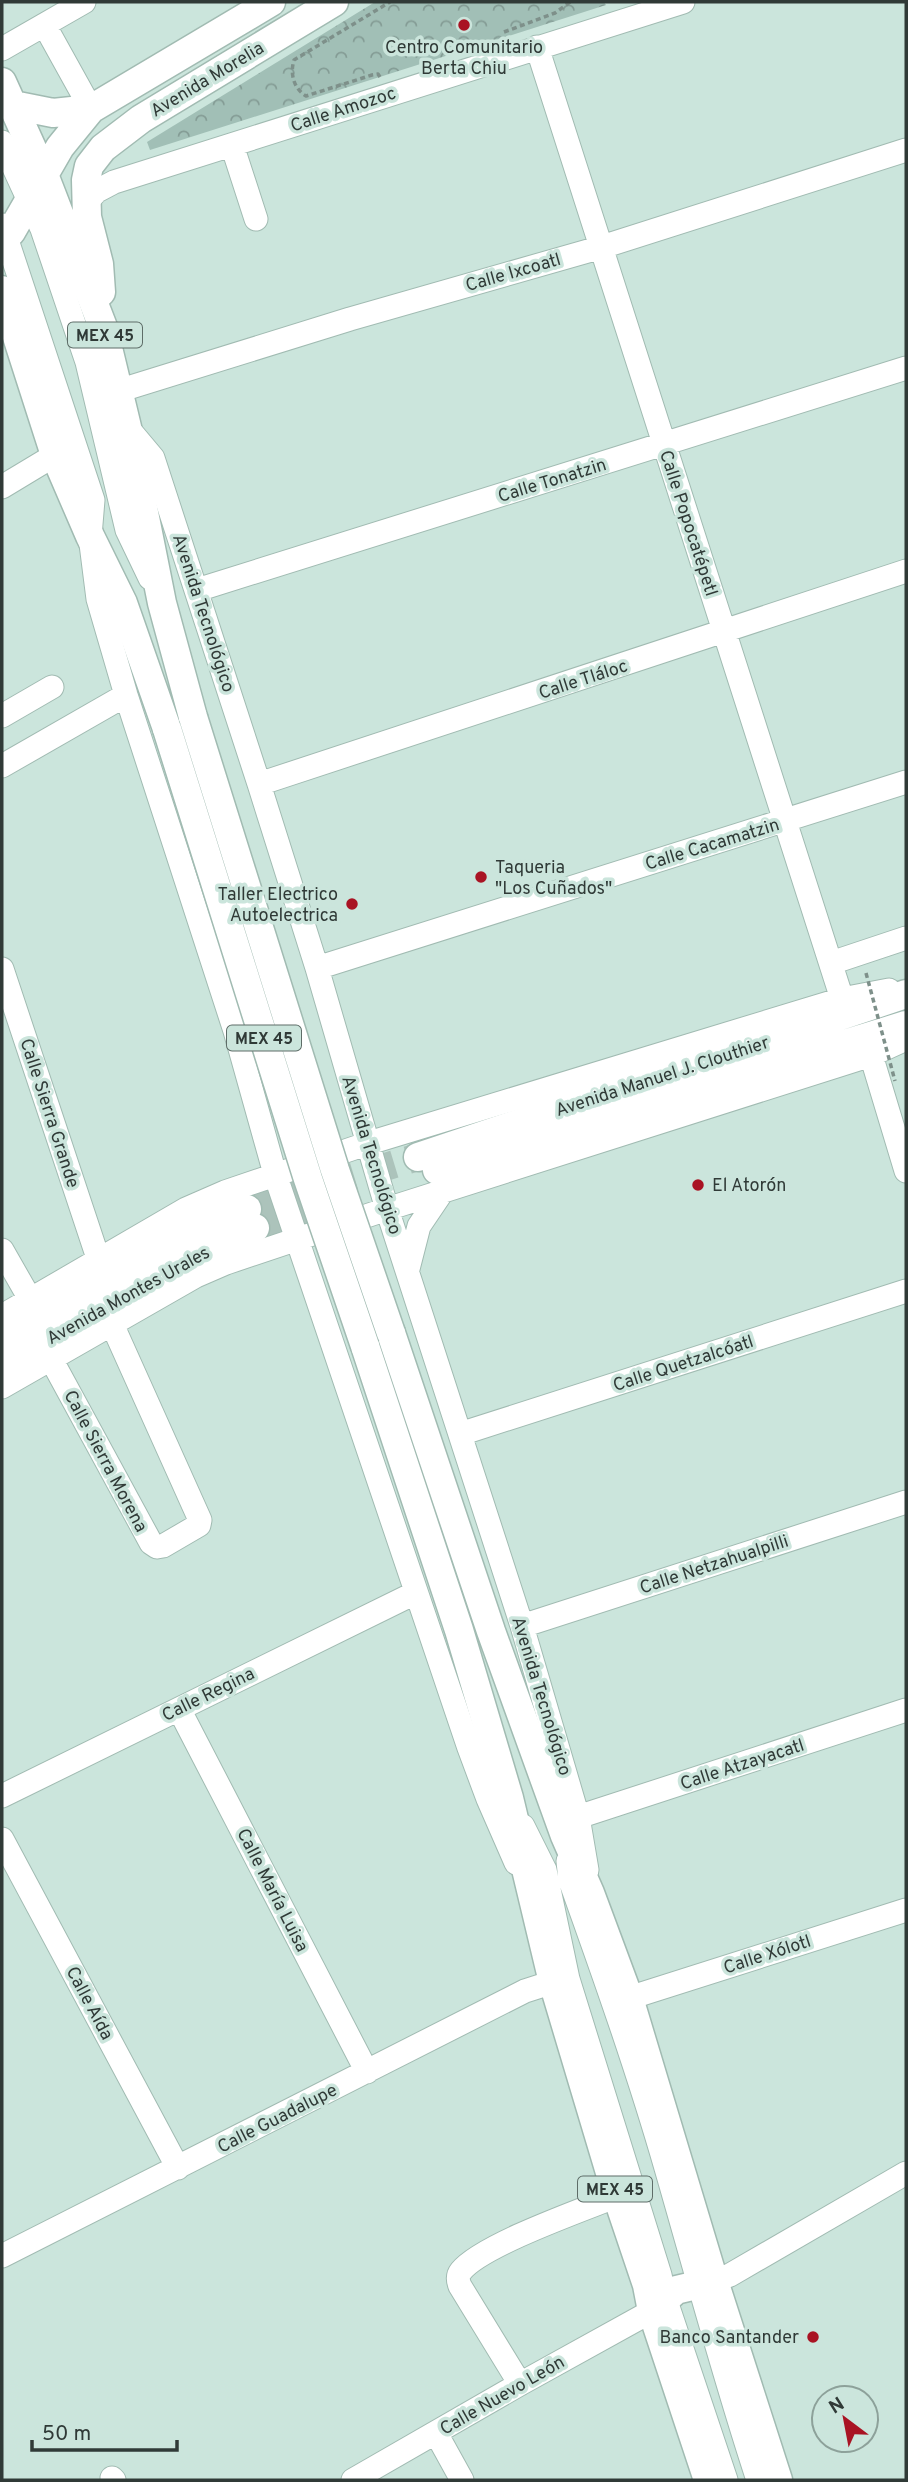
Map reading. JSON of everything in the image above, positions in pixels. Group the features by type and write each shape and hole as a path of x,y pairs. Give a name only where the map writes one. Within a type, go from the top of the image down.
{"main road":[{"name":"Avenida Morelia","path":"3,232 11,232 60,147 91,109 271,2"},
{"name":"Avenida Morelia","path":"87,201 86,180 89,166 103,148 141,119 334,2"},
{"name":"Avenida Morelia","path":"7,93 52,113 91,109"},
{"name":"Avenida Tecnológico","path":"7,93 45,177 103,327 127,427 162,603 193,717 335,1170 491,1631 572,1827 590,1893 629,1998 706,2283 778,2480"},
{"path":"87,201 87,217 99,264 103,327"},
{"name":"MEX 45","path":"2,290 55,455 123,603 167,729 308,1179 459,1630 509,1798 552,1982 617,2196 647,2285 658,2305 708,2480"},
{"name":"Avenida Manuel J. Clouthier","path":"427,1175 906,995"},
{"name":"Avenida Manuel J. Clouthier","path":"427,1175 906,1025"},
{"name":"Avenida Montes Urales","path":"2,1338 180,1238 251,1219 2,1365"},
{"path":"658,2305 676,2290 706,2283"}],"street":[{"path":"2,49 84,2"},
{"name":"Calle Amozoc","path":"87,201 97,191 114,182 678,3"},
{"path":"45,26 91,109"},
{"name":"Calle Popocatépetl","path":"537,47 842,999"},
{"path":"2,142 42,229 87,362 127,530 162,603"},
{"path":"232,145 256,219"},
{"name":"Calle Ixcoatl","path":"118,391 350,319 602,247 906,150"},
{"path":"3,232 93,500 90,536 98,599 126,695 235,1031 275,1174 415,1593 488,1799 531,1894"},
{"name":"Calle Tonatzin","path":"197,590 906,368"},
{"name":"Avenida Tecnológico","path":"127,427 153,458 260,783 387,1209 522,1626 572,1827"},
{"path":"2,487 55,455"},
{"name":"Calle Tláloc","path":"260,783 906,571"},
{"path":"2,716 52,687"},
{"path":"2,766 126,695"},
{"name":"Calle Cacamatzin","path":"317,968 906,782"},
{"path":"831,963 906,938"},
{"name":"Calle Sierra Grande","path":"2,969 98,1258"},
{"path":"2,1316 186,1209 275,1174 842,999 866,993 906,989"},
{"path":"2,1387 196,1276 226,1263 387,1209 427,1175 871,1055 906,1039"},
{"path":"871,1055 906,1171"},
{"path":"408,1269 419,1226 427,1175"},
{"path":"2,1250 30,1299"},
{"name":"Calle Quetzalcóatl","path":"460,1434 906,1291"},
{"name":"Calle Sierra Morena","path":"51,1359 151,1543 157,1547 163,1546 199,1525 199,1516 112,1324"},
{"name":"Calle Netzahualpilli","path":"522,1626 906,1502"},
{"name":"Calle Regina","path":"2,1796 415,1593"},
{"name":"Calle María Luisa","path":"179,1709 367,2072"},
{"name":"Calle Atzayacatl","path":"572,1827 906,1710"},
{"path":"509,1798 545,1870 568,1979 660,2275 658,2305 726,2480"},
{"path":"572,1827 570,1880 706,2283 724,2375 758,2480"},
{"name":"Calle Aída","path":"2,1839 178,2168"},
{"name":"Calle Xólotl","path":"629,1998 906,1910"},
{"name":"Calle Guadalupe","path":"2,2256 525,1991 552,1982"},
{"path":"706,2283 730,2275 906,2173"},
{"path":"520,2384 460,2286 458,2277 461,2271 486,2251 617,2196"},
{"name":"Calle Nuevo León","path":"353,2480 658,2305"},
{"path":"436,2433 462,2480"}],"path":[{"path":"390,2 294,60 290,71 299,91 306,96 378,74 390,94"},
{"path":"504,33 555,13 570,2"},
{"path":"866,973 895,1081"}],"green space":[{"path":"375,2 604,2 606,5 150,150 147,142"}],"tunnel":[{"path":"247,1209 418,1157"},
{"path":"255,1228 339,1201"}],"place":[{"name":"Centro Comunitario Berta Chiu","path":"464,25"},
{"name":"Taqueria \"Los Cuñados\"","path":"481,877"},
{"name":"Taller Electrico Autoelectrica","path":"352,904"},
{"name":"El Atorón","path":"698,1185"},
{"name":"Banco Santander","path":"813,2337"}]}
